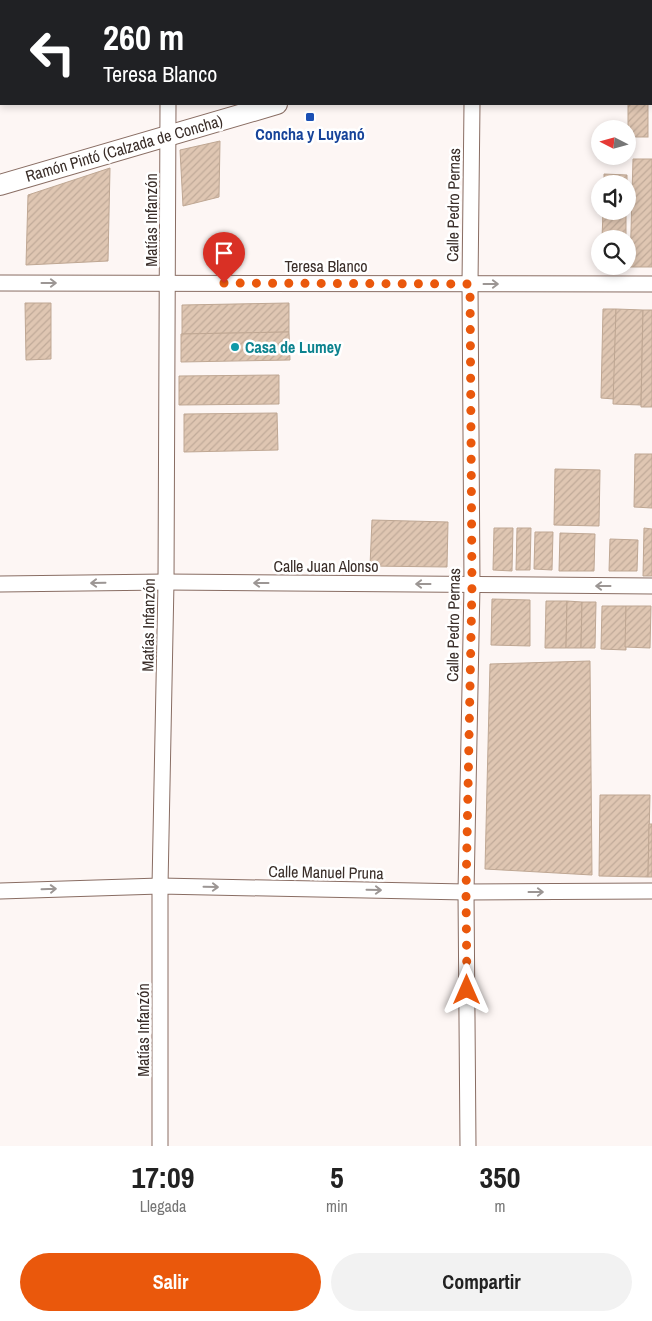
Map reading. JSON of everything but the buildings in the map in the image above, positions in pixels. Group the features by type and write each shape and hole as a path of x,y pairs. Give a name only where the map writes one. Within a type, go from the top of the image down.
{"main road":[{"name":"Ramón Pintó (Calzada de Concha)","path":"0,185 168,134 273,105"}],"street":[{"name":"Matías Infanzón","path":"160,1146 160,886 166,582 168,105"},
{"name":"Calle Pedro Pernas","path":"468,1146 466,892 472,585 470,284 472,105"},
{"name":"Teresa Blanco","path":"0,283 652,284"},
{"name":"Calle Juan Alonso","path":"0,584 166,582 652,586"},
{"name":"Calle Manuel Pruna","path":"0,890 160,886 466,892 652,892"}],"place":[{"name":"Concha y Luyanó","path":"310,117"},
{"name":"Casa de Lumey","path":"235,347"}],"route":[{"path":"224,283 470,284 472,585 466,892 467,990"}]}
